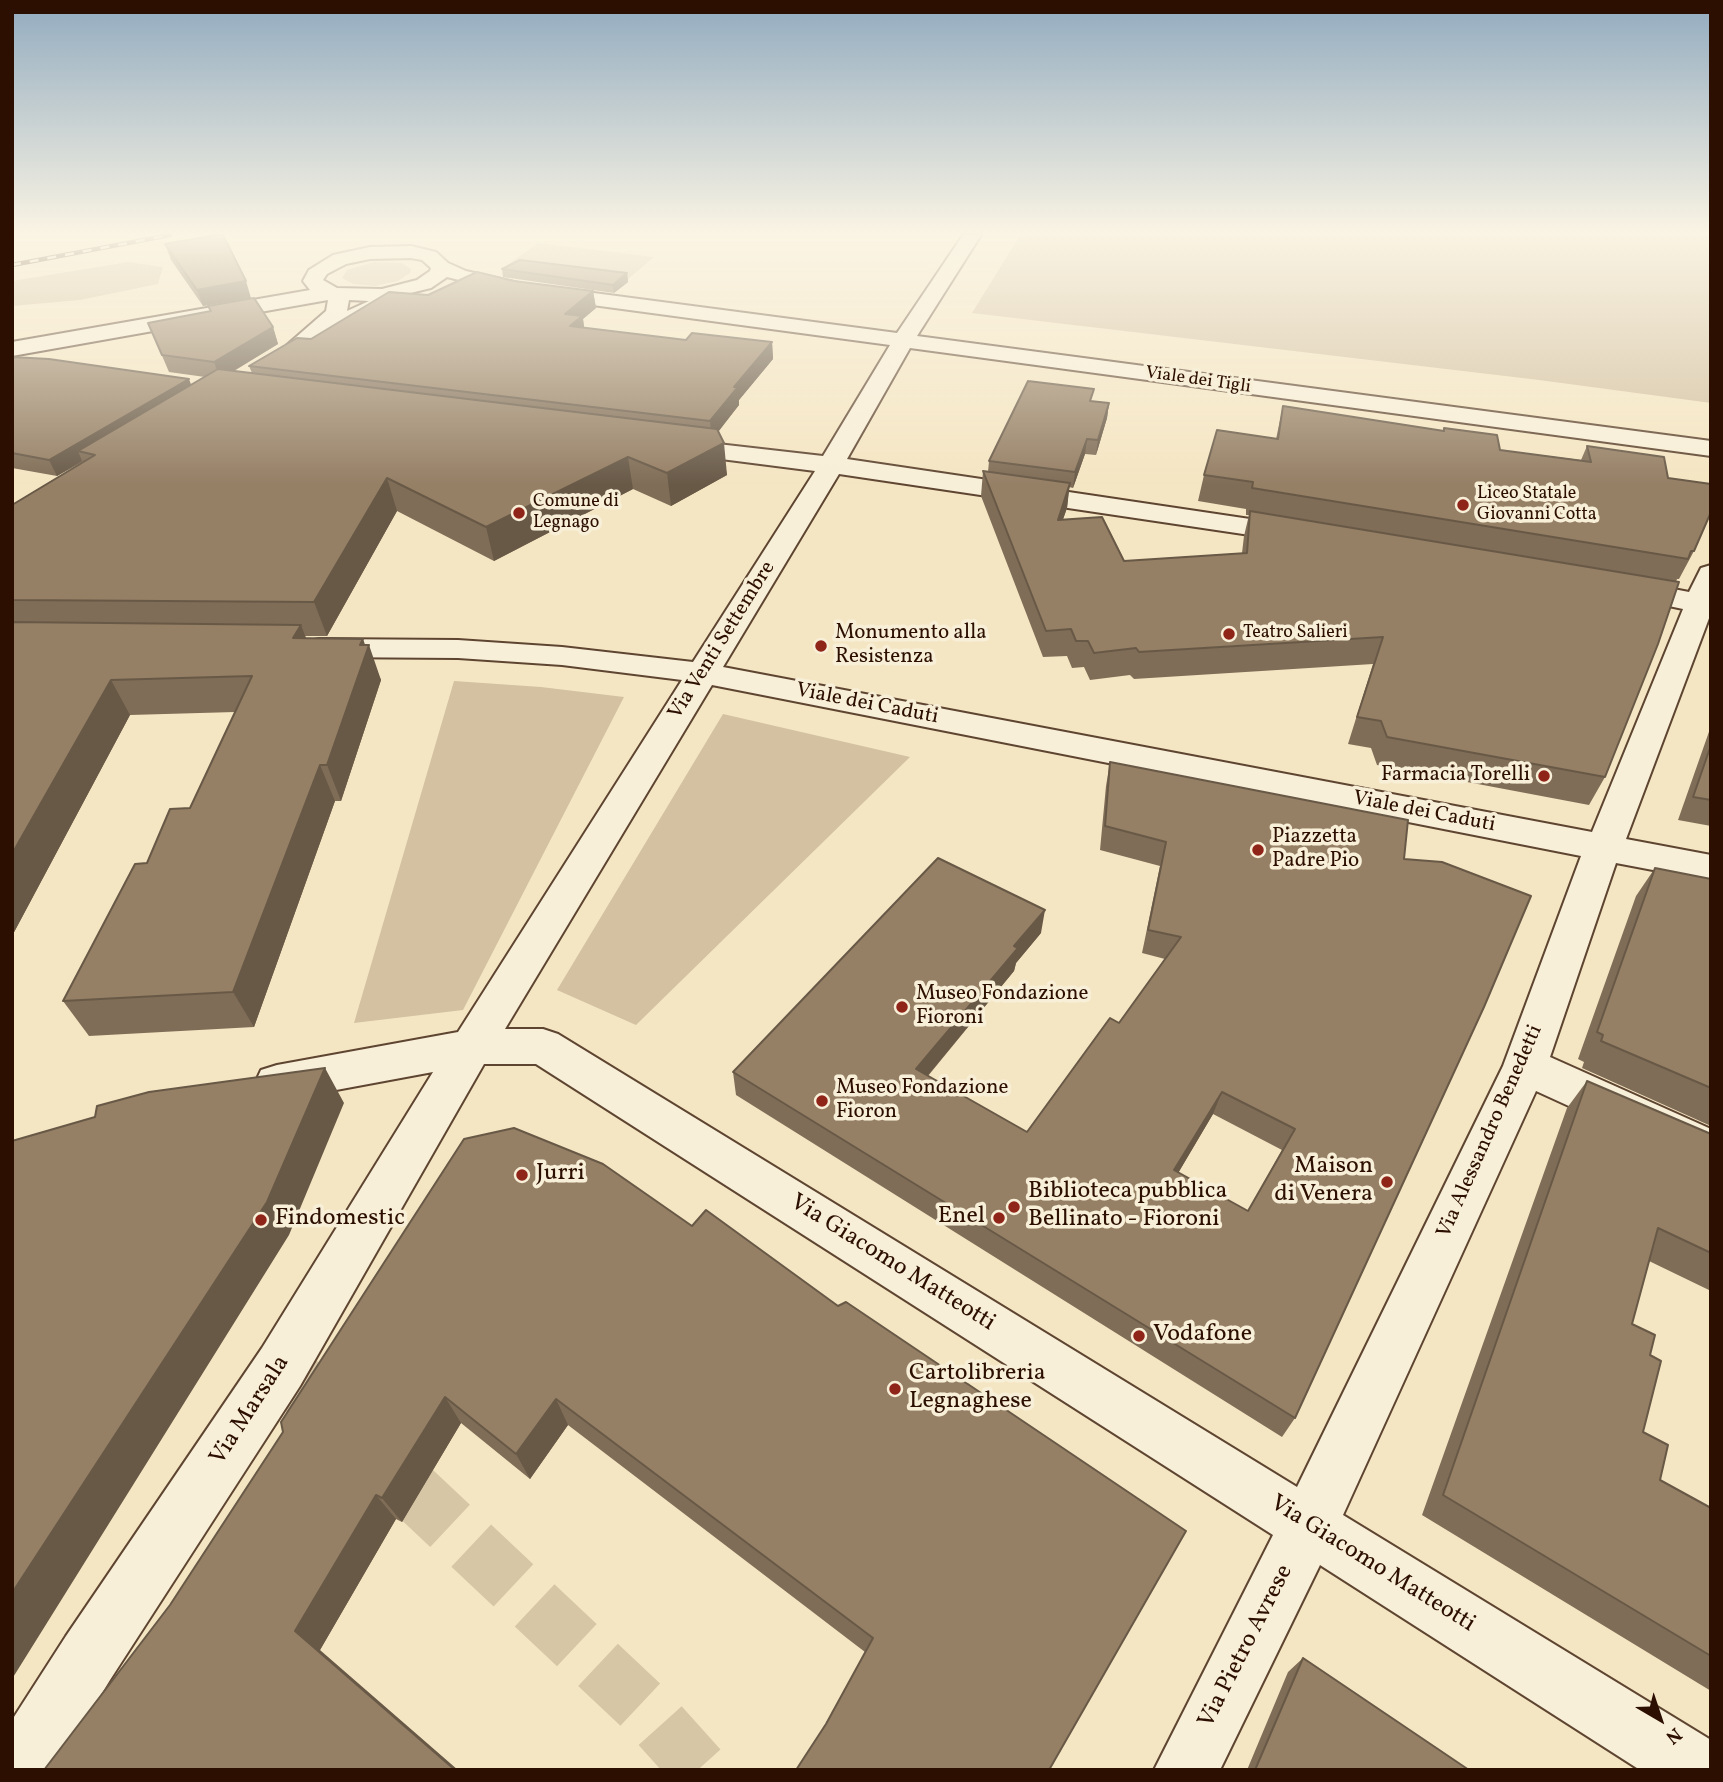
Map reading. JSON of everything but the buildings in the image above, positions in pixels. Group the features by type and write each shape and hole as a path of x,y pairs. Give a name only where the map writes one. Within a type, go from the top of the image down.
{"street":[{"path":"12,362 49,357 38,318"},
{"name":"Viale dei Tigli","path":"12,349 49,357 120,329 166,318"},
{"name":"Viale dei Tigli","path":"120,329 192,318"},
{"path":"298,345 329,318"},
{"path":"277,358 353,318"},
{"name":"Viale dei Tigli","path":"734,318 1711,449"},
{"name":"Via Venti Settembre","path":"473,1047 831,466 919,318"},
{"path":"646,442 1073,498 1317,537"},
{"path":"1602,584 1705,589"},
{"name":"Via Alessandro Benedetti","path":"1309,1525 1525,1066 1602,848 1705,589"},
{"name":"Viale dei Caduti","path":"291,648 484,651 562,656 702,673 1711,868"},
{"name":"Via Giacomo Matteotti","path":"232,1092 473,1047 543,1046 1699,1770"},
{"name":"Via Marsala","path":"18,1770 88,1658 281,1367 473,1047"},
{"path":"1525,1066 1711,1151"},
{"name":"Via Pietro Avrese","path":"1186,1770 1309,1525"}],"shaded area":[{"path":"1016,318 1711,318 1711,403"},
{"path":"454,681 541,687 624,697 463,1010 354,1023"},
{"path":"723,714 910,757 636,1025 557,990"}],"tunnel":[{"path":"281,1367 646,1710 700,1770"}],"place":[{"name":"Liceo Statale Giovanni Cotta","path":"1463,505"},
{"name":"Comune di Legnago","path":"519,513"},
{"name":"Teatro Salieri","path":"1229,634"},
{"name":"Monumento alla Resistenza","path":"821,646"},
{"name":"Farmacia Torelli","path":"1544,776"},
{"name":"Piazzetta Padre Pio","path":"1258,850"},
{"name":"Museo Fondazione Fioroni","path":"902,1007"},
{"name":"Museo Fondazione Fioron","path":"822,1101"},
{"name":"Jurri","path":"522,1175"},
{"name":"Maison di Venera","path":"1387,1182"},
{"name":"Biblioteca pubblica Bellinato - Fioroni","path":"1014,1207"},
{"name":"Enel","path":"999,1218"},
{"name":"Findomestic","path":"261,1220"},
{"name":"Vodafone","path":"1139,1336"},
{"name":"Cartolibreria Legnaghese","path":"895,1389"}]}
